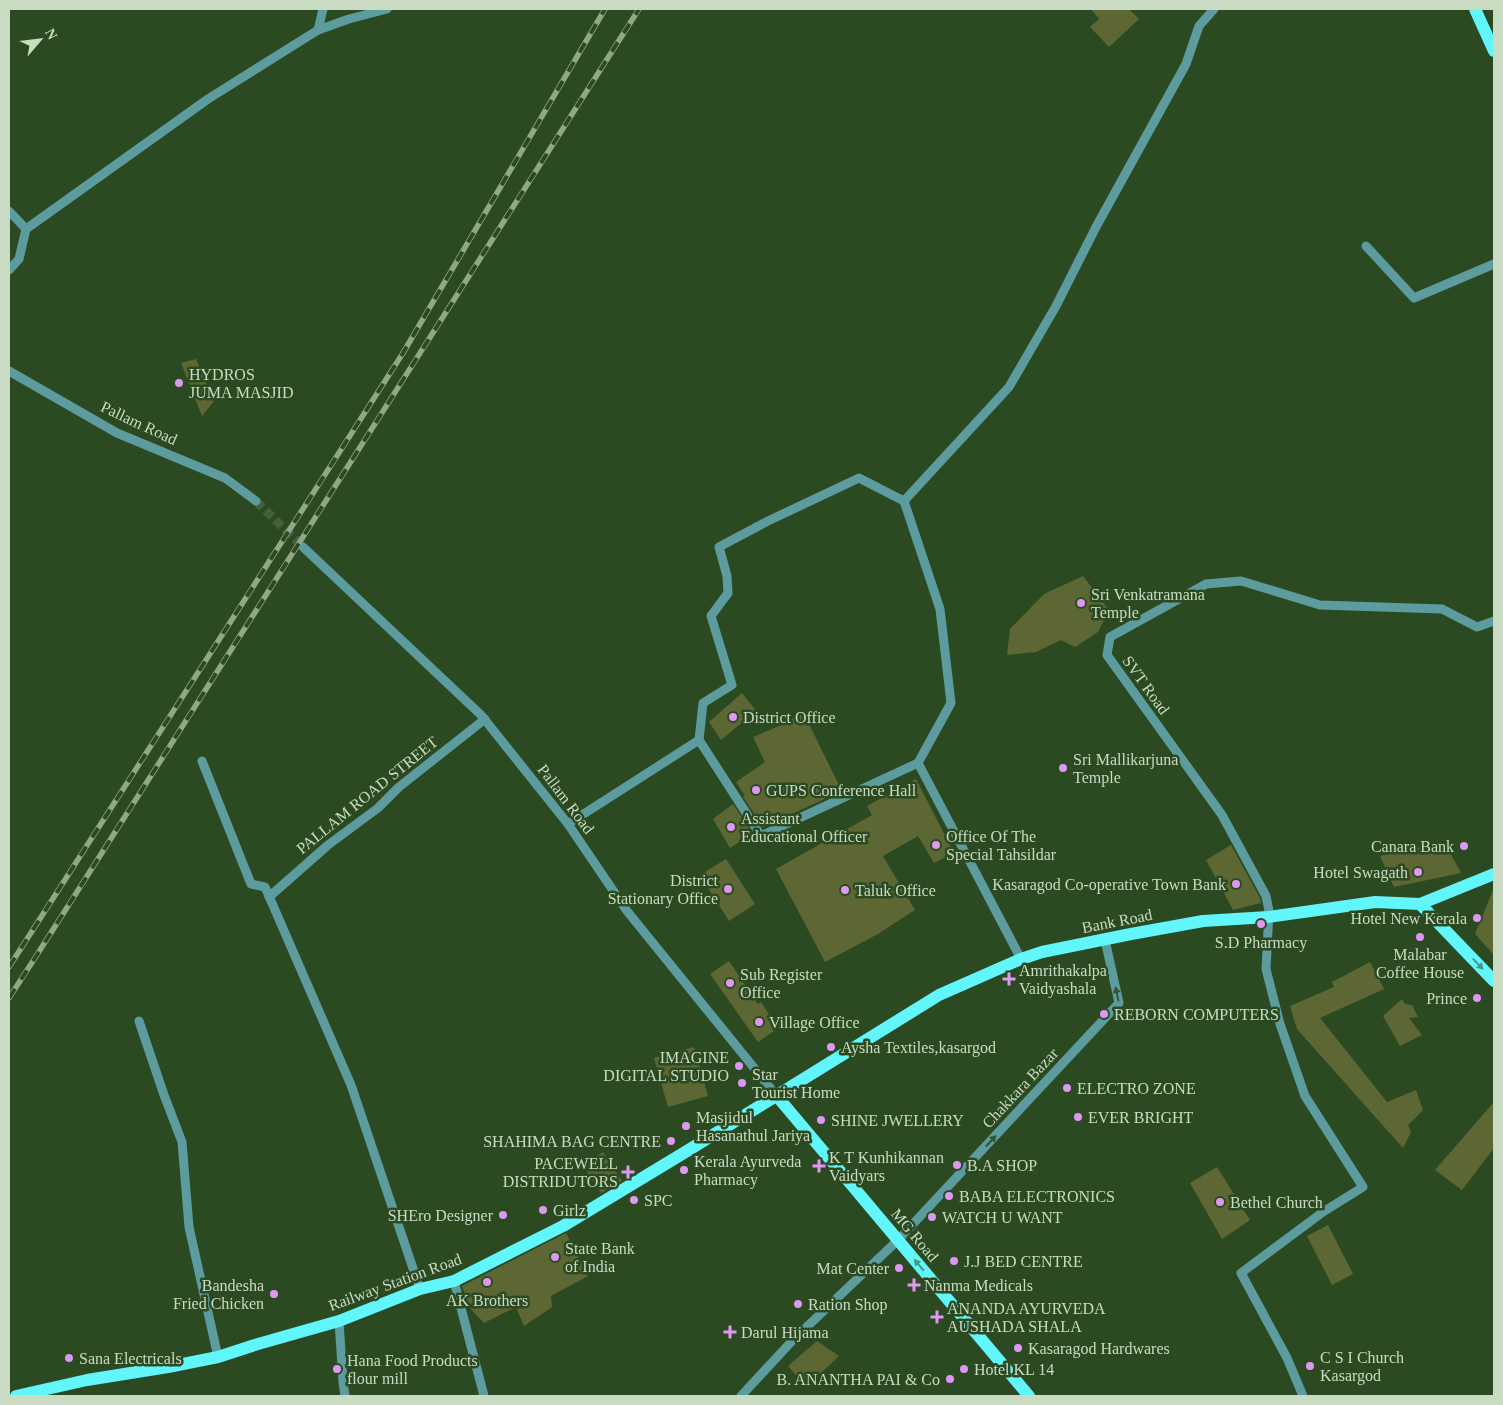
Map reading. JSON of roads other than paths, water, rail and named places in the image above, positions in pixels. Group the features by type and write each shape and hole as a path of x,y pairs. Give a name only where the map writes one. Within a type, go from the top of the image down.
{"main road":[{"path":"1474,9 1494,51"},
{"name":"Bank Road","path":"776,1095 939,995 1021,959 1042,952 1204,921 1268,917 1375,902 1420,904 1494,874"},
{"path":"1420,904 1494,981"},
{"name":"MG Road","path":"776,1095 1029,1396"},
{"name":"Railway Station Road","path":"16,1396 87,1380 218,1357 339,1321 420,1289 454,1281 564,1226 776,1095"}],"street":[{"path":"318,30 323,9"},
{"path":"9,270 19,259 26,229 208,99 318,30 387,9"},
{"path":"904,501 1009,387 1056,306 1096,227 1186,64 1199,26 1214,9"},
{"path":"9,211 26,229"},
{"path":"1366,246 1414,298 1494,264"},
{"name":"Pallam Road","path":"9,371 117,433 225,478 256,501"},
{"path":"859,478 904,501 940,609 951,703 918,762 761,836 699,740 703,703 732,685 711,616 728,593 727,576 719,547 768,521 859,478"},
{"name":"Pallam Road","path":"303,547 485,719 568,824 627,911 776,1095"},
{"name":"SVT Road","path":"1268,917 1269,911 1266,896 1222,815 1107,655 1110,637 1206,584 1241,581 1320,605 1442,609 1477,627 1494,621"},
{"name":"PALLAM ROAD STREET","path":"269,897 328,845 378,808 398,787 485,719"},
{"path":"568,824 699,740"},
{"path":"202,761 251,884 265,887 351,1085 420,1289"},
{"path":"918,762 1021,959"},
{"path":"1268,917 1266,969 1280,1024 1305,1096 1363,1187 1323,1212 1241,1273 1287,1358 1303,1396"},
{"name":"Chakkara Bazar","path":"898,1240 1119,1003 1105,940"},
{"path":"139,1021 182,1142 189,1227 218,1357"},
{"path":"741,1396 792,1341 898,1240"},
{"path":"454,1281 484,1396"},
{"path":"339,1321 342,1382 345,1396"}],"tunnel":[{"path":"256,501 303,547"}],"railway":[{"path":"9,967 403,353 605,9"},
{"path":"9,998 639,9"}],"place":[{"name":"HYDROS JUMA MASJID","path":"179,383"},
{"name":"Sri Venkatramana Temple","path":"1081,603"},
{"name":"District Office","path":"733,717"},
{"name":"Sri Mallikarjuna Temple","path":"1063,768"},
{"name":"GUPS Conference Hall","path":"756,790"},
{"name":"Assistant Educational Officer","path":"731,827"},
{"name":"Office Of The Special Tahsildar","path":"936,845"},
{"name":"Canara Bank","path":"1464,846"},
{"name":"Hotel Swagath","path":"1418,872"},
{"name":"Kasaragod Co-operative Town Bank","path":"1236,884"},
{"name":"District Stationary Office","path":"728,889"},
{"name":"Taluk Office","path":"845,890"},
{"name":"Hotel New Kerala","path":"1477,918"},
{"name":"S.D Pharmacy","path":"1261,924"},
{"name":"Malabar Coffee House","path":"1420,937"},
{"name":"Amrithakalpa Vaidyashala","path":"1009,979"},
{"name":"Sub Register Office","path":"730,983"},
{"name":"Prince","path":"1477,998"},
{"name":"REBORN COMPUTERS","path":"1104,1014"},
{"name":"Village Office","path":"759,1022"},
{"name":"Aysha Textiles,kasargod","path":"831,1047"},
{"name":"IMAGINE DIGITAL STUDIO","path":"739,1066"},
{"name":"Star Tourist Home","path":"742,1083"},
{"name":"ELECTRO ZONE","path":"1067,1088"},
{"name":"EVER BRIGHT","path":"1078,1117"},
{"name":"SHINE JWELLERY","path":"821,1120"},
{"name":"Masjidul Hasanathul Jariya","path":"686,1126"},
{"name":"SHAHIMA BAG CENTRE","path":"671,1141"},
{"name":"B.A SHOP","path":"957,1165"},
{"name":"K T Kunhikannan Vaidyars","path":"819,1166"},
{"name":"Kerala Ayurveda Pharmacy","path":"684,1170"},
{"name":"PACEWELL DISTRIDUTORS","path":"628,1172"},
{"name":"BABA ELECTRONICS","path":"949,1196"},
{"name":"SPC","path":"634,1200"},
{"name":"Bethel Church","path":"1220,1202"},
{"name":"Girlz","path":"543,1210"},
{"name":"SHEro Designer","path":"503,1215"},
{"name":"WATCH U WANT","path":"932,1217"},
{"name":"State Bank of India","path":"555,1257"},
{"name":"J.J BED CENTRE","path":"954,1261"},
{"name":"Mat Center","path":"899,1268"},
{"name":"AK Brothers","path":"487,1282"},
{"name":"Nanma Medicals","path":"914,1285"},
{"name":"Bandesha Fried Chicken","path":"274,1294"},
{"name":"Ration Shop","path":"798,1304"},
{"name":"ANANDA AYURVEDA AUSHADA SHALA","path":"937,1317"},
{"name":"Darul Hijama","path":"730,1332"},
{"name":"Kasaragod Hardwares","path":"1018,1348"},
{"name":"Sana Electricals","path":"69,1358"},
{"name":"C S I Church Kasargod","path":"1310,1366"},
{"name":"Hana Food Products flour mill","path":"337,1369"},
{"name":"Hotel KL 14","path":"964,1369"},
{"name":"B. ANANTHA PAI & Co","path":"950,1379"}]}
